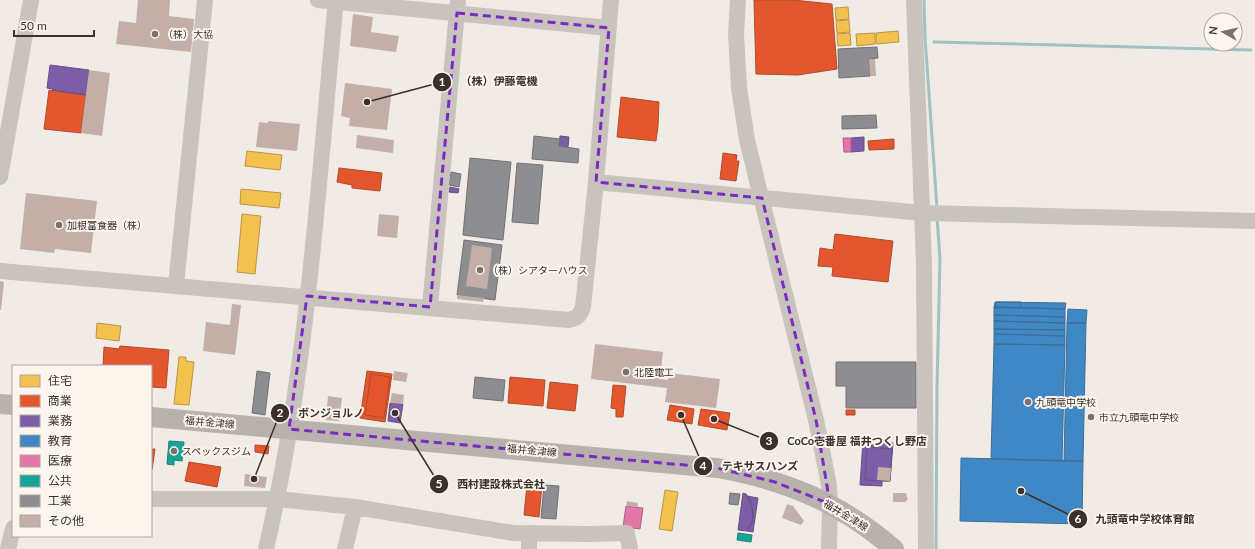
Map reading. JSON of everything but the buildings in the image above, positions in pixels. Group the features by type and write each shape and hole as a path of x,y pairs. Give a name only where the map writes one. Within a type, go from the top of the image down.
{"main road":[{"path":"0,404 12,405"},
{"name":"福井金津線","path":"152,417 705,466 734,471 796,489 830,504 857,520 894,549"}],"street":[{"path":"0,177 31,0"},
{"path":"176,285 205,0"},
{"path":"318,0 457,7 609,28"},
{"path":"0,271 307,296 569,320 576,318 580,315 583,307 596,182 611,0"},
{"path":"738,0 736,34 739,88 747,140 816,420 825,465 830,504 829,549"},
{"path":"914,0 914,39 923,213 926,549"},
{"path":"266,549 277,499 289,429 307,296 336,1"},
{"path":"430,307 457,7"},
{"path":"596,182 923,213 1255,221"},
{"path":"152,499 277,499 354,507 513,533 529,533 590,542 627,533 630,549"},
{"path":"345,549 354,507"},
{"path":"8,549 12,532"},
{"path":"529,533 529,549"}],"highlighted area":[{"path":"457,13 609,28 596,182 762,198 816,420 830,504 775,482 717,468 289,429 307,296 430,307"}],"waterway":[{"path":"924,0 925,37 937,208"},
{"path":"934,42 1251,50"},
{"path":"936,549 937,388 940,259 937,217"}],"place":[{"name":"（株）大協","path":"155,34"},
{"name":"（株）伊藤電機","path":"367,102"},
{"name":"加根富食器（株）","path":"59,225"},
{"name":"（株）シアターハウス","path":"480,270"},
{"name":"北陸電工","path":"626,372"},
{"name":"九頭竜中学校","path":"1028,402"},
{"name":"西村建設株式会社","path":"395,413"},
{"name":"テキサスハンズ","path":"681,415"},
{"name":"市立九頭竜中学校","path":"1091,417"},
{"name":"CoCo壱番屋 福井つくし野店","path":"714,419"},
{"name":"スペックスジム","path":"174,451"},
{"name":"ボンジョルノ","path":"254,479"},
{"name":"九頭竜中学校体育館","path":"1021,491"}]}
